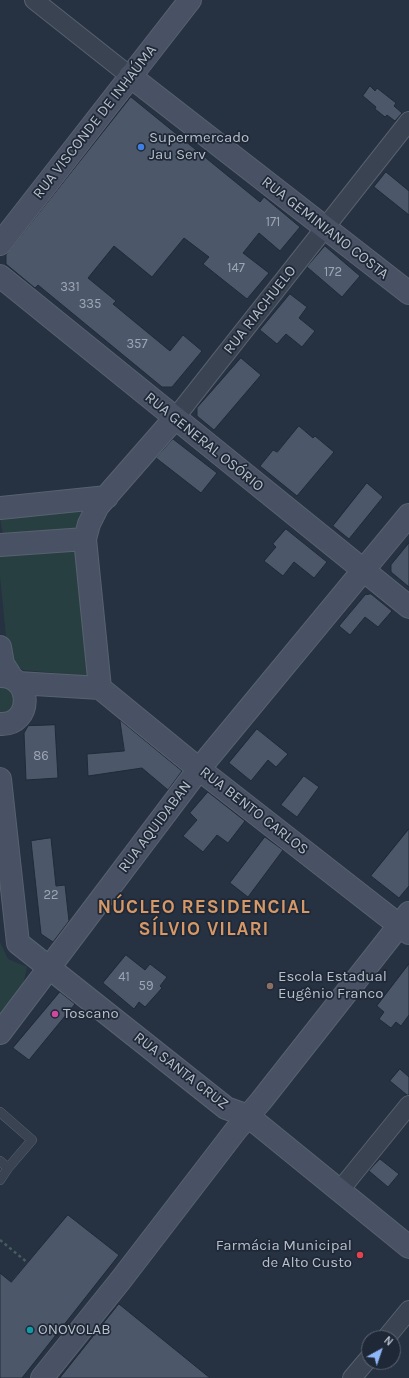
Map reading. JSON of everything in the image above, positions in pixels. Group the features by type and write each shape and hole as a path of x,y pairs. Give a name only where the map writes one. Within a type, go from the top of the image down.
{"street":[{"name":"RUA GEMINIANO COSTA","path":"34,0 409,293"},
{"name":"RUA VISCONDE DE INHAÚMA","path":"0,244 190,0"},
{"name":"RUA RIACHUELO","path":"85,539 89,524 98,506 176,418 409,120"},
{"name":"RUA GENERAL OSÓRIO","path":"0,276 409,607"},
{"path":"0,508 107,497"},
{"name":"RUA AQUIDABAN","path":"0,1033 199,769 409,515"},
{"path":"0,545 85,539 100,688 10,679"},
{"path":"0,647 3,664 10,679 26,697 22,712 10,723 0,724"},
{"name":"RUA BENTO CARLOS","path":"100,688 199,769 406,924"},
{"path":"0,779 18,943 49,967"},
{"path":"42,1378 125,1275 248,1116 406,924"},
{"name":"RUA SANTA CRUZ","path":"49,967 226,1108 248,1116 409,1247"},
{"path":"340,1190 409,1105"},
{"path":"393,1330 409,1310"},
{"path":"352,1378 361,1367"}],"lane":[{"path":"0,1112 32,1140 8,1168 0,1180"},
{"path":"0,1161 8,1168"}],"path":[{"path":"0,1240 28,1263"}],"green space":[{"path":"95,503 79,529 3,535 0,519"},
{"path":"77,548 88,676 23,670 13,660 7,647 0,576 0,555"},
{"path":"0,686 4,686 11,690 15,702 9,710 5,712 0,712"},
{"path":"0,942 8,959 27,967 23,985 0,1013"}],"building":[{"path":"370,86 375,91 377,88 396,103 394,106 402,113 395,121 387,115 385,117 363,96"},
{"name":"Supermercado Jau Serv","path":"131,97 260,202 264,197 300,227 280,251 259,233 243,253 269,273 247,299 203,264 209,257 184,238 152,277 114,246 88,278 116,301 113,304 170,351 183,335 202,351 172,387 162,387 38,285 35,288 6,264 6,255"},
{"path":"386,172 409,191 409,215 374,187"},
{"path":"325,246 360,276 342,297 307,267"},
{"path":"290,294 307,307 299,318 315,331 302,347 286,334 277,344 260,330"},
{"path":"241,358 261,375 214,430 197,416 197,408"},
{"path":"299,426 313,438 315,436 334,452 297,496 260,466 273,450 277,452"},
{"path":"173,439 217,473 201,493 156,458"},
{"path":"367,483 383,497 349,539 333,526"},
{"path":"286,529 327,562 314,578 294,562 283,576 264,561 276,547 273,544"},
{"path":"409,543 409,587 391,572 391,565"},
{"path":"371,594 392,611 378,627 365,617 350,635 339,626 365,595"},
{"path":"120,720 182,771 168,790 142,768 88,776 87,754 124,751"},
{"path":"55,725 58,778 26,780 24,733 28,726"},
{"path":"257,729 288,754 276,767 268,760 251,781 229,763"},
{"path":"304,776 319,787 297,817 281,805"},
{"path":"208,792 245,821 228,843 217,835 203,852 183,836 197,820 190,813"},
{"path":"409,829 409,886 399,898 371,876"},
{"path":"265,837 283,850 248,897 230,883"},
{"path":"51,838 56,886 65,885 69,921 53,942 41,934 31,841"},
{"path":"126,955 145,970 150,964 167,977 160,986 162,988 145,1007 139,1002 134,1009 103,983"},
{"path":"409,964 409,1015 401,1026 396,1022 391,1028 379,1019 384,1012 377,1006"},
{"path":"60,992 75,1004 29,1060 13,1048"},
{"path":"400,1069 409,1077 409,1095 390,1081"},
{"path":"380,1159 399,1174 388,1187 369,1171"},
{"name":"ONOVOLAB","path":"68,1215 119,1255 22,1378 0,1378 0,1273 11,1282"},
{"path":"119,1304 210,1378 60,1378"}],"place":[{"name":"Supermercado Jau Serv","path":"141,147"},
{"name":"Escola Estadual Eugênio Franco","path":"270,986"},
{"name":"Toscano","path":"55,1014"},
{"name":"Farmácia Municipal de Alto Custo","path":"360,1255"},
{"name":"ONOVOLAB","path":"30,1330"}],"district":[{"name":"NÚCLEO RESIDENCIAL SÍLVIO VILARI","path":"204,919"}]}
